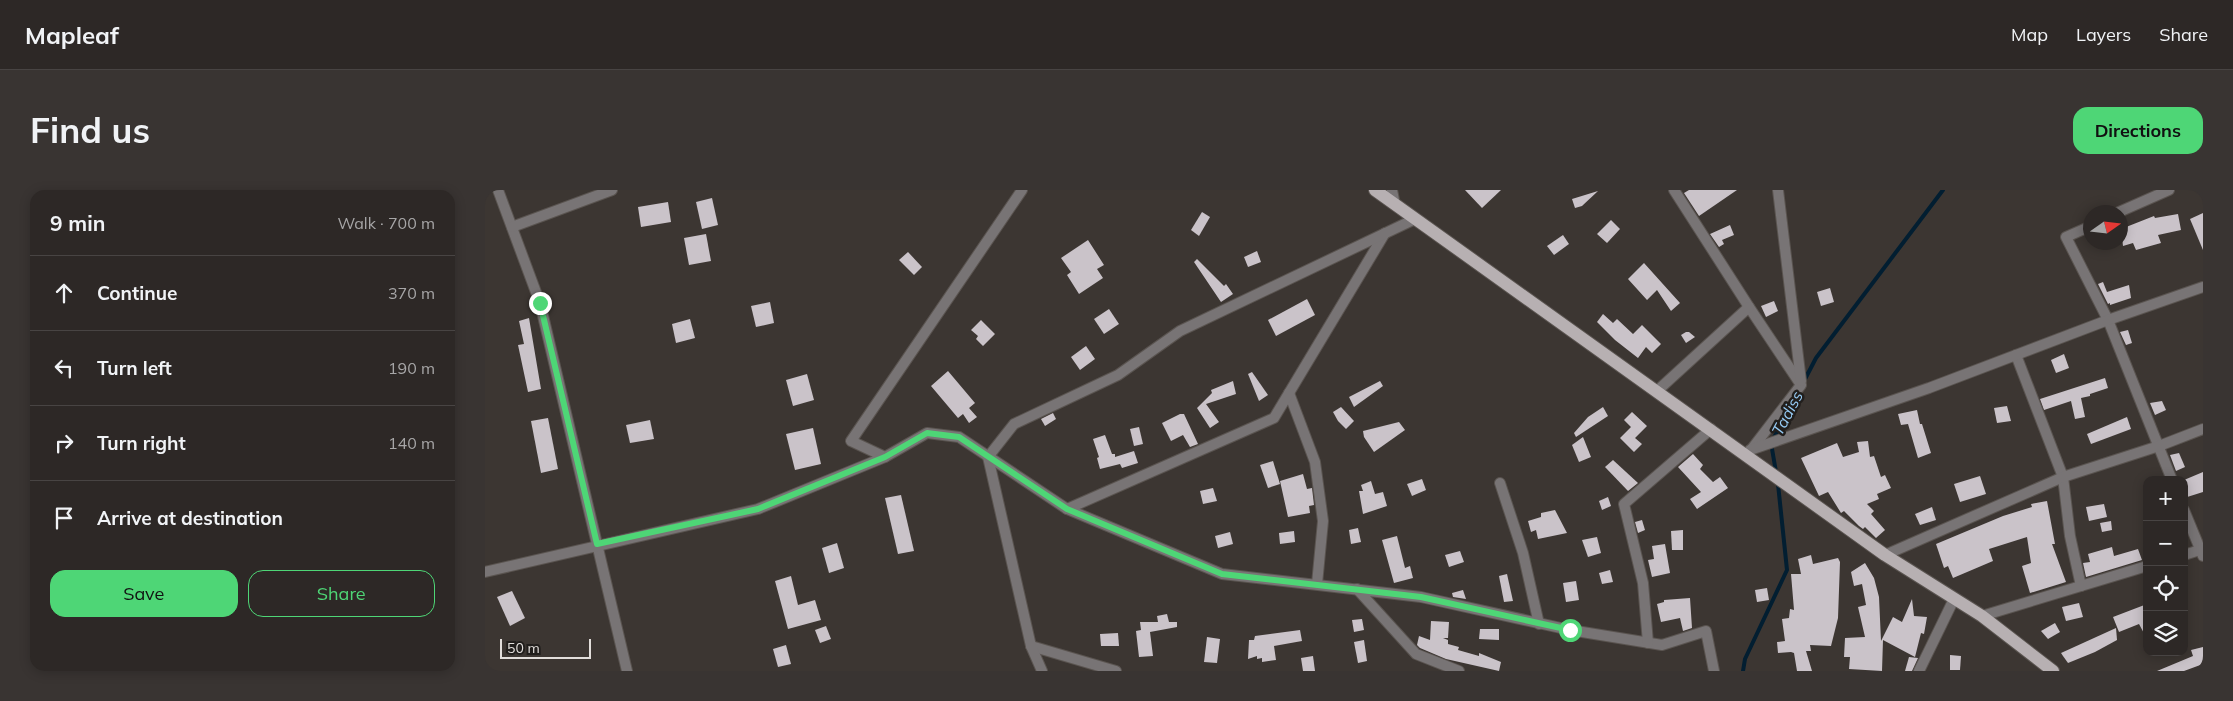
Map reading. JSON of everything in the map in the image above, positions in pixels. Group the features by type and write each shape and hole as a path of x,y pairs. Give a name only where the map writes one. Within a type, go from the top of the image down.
{"main road":[{"path":"1375,190 1711,429 1749,452 1885,555 1981,616 2053,671"}],"street":[{"path":"498,190 540,303 627,671"},
{"path":"512,227 612,190"},
{"path":"885,457 851,441 1022,190"},
{"path":"1392,190 1395,205"},
{"path":"1674,190 1801,384"},
{"path":"1749,452 1801,384 1777,190"},
{"path":"2128,208 2169,190"},
{"path":"988,457 1014,424 1118,376 1180,330 1415,218"},
{"path":"2083,230 2066,237 2108,320 2171,476"},
{"path":"1067,509 1274,418 1385,233"},
{"path":"1749,452 2203,287"},
{"path":"1657,391 1749,307"},
{"path":"2015,355 2063,477 2070,536 2081,586"},
{"path":"1289,393 1315,462 1323,521 1317,584"},
{"path":"1648,643 1643,583 1623,504 1711,429"},
{"path":"1885,555 2063,477 2159,446 2203,429"},
{"path":"485,572 597,544 758,509 885,457 927,433 959,437 1067,509 1222,574 1421,597 1539,624 1662,645 1706,631 1714,671"},
{"path":"988,457 1031,646 1043,671"},
{"path":"1500,483 1523,553 1539,624"},
{"path":"2188,519 2202,552 2188,554"},
{"path":"1981,616 2143,567"},
{"path":"1357,589 1416,654 1459,671"},
{"path":"1919,671 1955,599"},
{"path":"1031,646 1116,671"}],"building":[{"path":"1465,190 1501,190 1482,208"},
{"path":"1689,190 1737,190 1699,216 1684,193"},
{"path":"1598,191 1582,206 1575,208 1572,199"},
{"path":"712,198 718,225 702,229 696,202"},
{"path":"668,202 671,222 641,227 638,207"},
{"path":"1202,212 1210,217 1199,236 1191,230"},
{"path":"2203,213 2203,250 2190,219"},
{"path":"2178,214 2181,230 2158,235 2161,243 2136,250 2133,243 2128,244 2128,226 2154,216 2155,218"},
{"path":"1611,220 1620,229 1607,243 1597,234"},
{"path":"1730,225 1734,235 1722,240 1724,244 1719,247 1710,234"},
{"path":"706,234 711,261 689,265 684,238"},
{"path":"1563,235 1569,244 1554,255 1547,246"},
{"path":"1088,240 1104,265 1097,269 1103,278 1079,294 1067,275 1071,272 1061,258"},
{"path":"1257,251 1261,262 1248,267 1244,257"},
{"path":"908,252 922,267 914,275 899,260"},
{"path":"1197,259 1224,286 1226,284 1233,294 1221,302 1194,262"},
{"path":"1644,263 1680,303 1671,311 1657,290 1647,300 1628,279"},
{"path":"2103,282 2107,292 2129,285 2131,298 2108,304 2098,284"},
{"path":"1830,288 1834,302 1821,306 1817,292"},
{"path":"1307,299 1315,315 1276,336 1268,320"},
{"path":"1774,301 1778,311 1766,317 1761,306"},
{"path":"770,302 774,323 756,327 751,306"},
{"path":"1109,309 1119,324 1104,334 1094,319"},
{"path":"1603,314 1613,323 1617,319 1633,334 1642,325 1661,344 1652,353 1646,347 1638,358 1615,340 1597,322"},
{"path":"529,318 541,389 528,392 518,345 524,344 519,321"},
{"path":"690,319 695,338 676,343 672,324"},
{"path":"981,320 995,334 983,346 976,339 978,336 971,330"},
{"path":"2128,330 2132,343 2126,345 2120,332"},
{"path":"1686,332 1695,337 1686,343 1681,335"},
{"path":"1086,346 1095,359 1080,370 1071,357"},
{"path":"2064,354 2069,368 2056,373 2051,360"},
{"path":"948,371 975,403 969,408 977,417 969,423 963,414 958,418 931,386"},
{"path":"1252,372 1268,395 1259,401 1248,374"},
{"path":"807,374 814,400 793,406 786,380"},
{"path":"2105,378 2108,388 2081,398 2085,417 2075,419 2071,401 2044,410 2040,399"},
{"path":"1233,381 1236,394 1206,404 1219,422 1210,428 1197,408 1212,393 1211,390"},
{"path":"1380,381 1383,386 1354,407 1349,397"},
{"path":"2162,401 2166,410 2155,415 2150,403"},
{"path":"2007,406 2011,421 1997,423 1994,408"},
{"path":"1341,407 1354,421 1346,429 1333,412"},
{"path":"1603,407 1608,416 1576,437 1574,433 1588,417"},
{"path":"1917,410 1931,453 1918,458 1908,424 1901,425 1898,414"},
{"path":"1632,412 1647,426 1635,438 1642,444 1634,452 1620,438 1631,427 1624,420"},
{"path":"1053,413 1056,419 1045,426 1041,419"},
{"path":"1180,414 1184,414 1198,444 1190,447 1183,435 1171,441 1162,423"},
{"path":"2127,417 2131,429 2091,444 2087,434"},
{"path":"548,418 558,469 541,473 531,421"},
{"path":"650,420 654,439 630,443 626,425"},
{"path":"1399,422 1405,430 1374,452 1364,437 1363,431"},
{"path":"1139,427 1143,444 1134,446 1130,429"},
{"path":"813,428 821,464 795,470 786,434"},
{"path":"1105,435 1115,457 1134,451 1138,463 1122,468 1120,464 1100,469 1097,458 1099,457 1093,439"},
{"path":"1583,437 1591,457 1579,462 1572,445"},
{"path":"1868,441 1870,457 1874,456 1881,477 1885,475 1891,488 1877,494 1879,499 1867,504 1874,511 1871,514 1885,530 1876,538 1865,527 1863,529 1859,526 1844,511 1841,513 1828,492 1819,496 1801,458 1837,443 1843,457 1859,452 1857,442"},
{"path":"2179,453 2185,467 2176,471 2170,455"},
{"path":"1693,454 1703,465 1700,469 1713,482 1720,477 1728,488 1697,509 1690,499 1701,492 1678,467"},
{"path":"1613,460 1638,483 1628,491 1605,467"},
{"path":"1273,461 1280,484 1268,488 1260,465"},
{"path":"2203,472 2203,492 2188,497 2188,478"},
{"path":"1303,474 1307,489 1312,488 1314,505 1309,506 1310,513 1288,517 1280,481"},
{"path":"1980,476 1986,494 1960,502 1954,484"},
{"path":"1422,479 1426,490 1412,496 1407,484"},
{"path":"1371,481 1375,494 1383,492 1387,506 1363,514 1359,491 1363,491 1361,485"},
{"path":"1213,488 1217,501 1203,504 1200,491"},
{"path":"901,495 914,551 898,554 885,498"},
{"path":"1608,497 1611,506 1602,510 1599,501"},
{"path":"2047,501 2055,544 2052,544 2066,582 2030,593 2022,566 2031,563 2027,537 1989,549 1993,561 1953,578 1948,566 1944,568 1936,544 2003,516 2032,507 2031,504"},
{"path":"2104,504 2107,517 2089,521 2086,507"},
{"path":"1932,507 1936,520 1920,525 1915,514"},
{"path":"1555,510 1567,533 1538,539 1536,530 1531,532 1528,521 1541,517 1541,513"},
{"path":"1642,520 1645,530 1638,533 1635,522"},
{"path":"2111,521 2112,530 2102,532 2100,523"},
{"path":"1358,528 1361,542 1351,544 1349,530"},
{"path":"1683,530 1683,550 1672,550 1671,531"},
{"path":"1294,531 1295,542 1280,544 1279,533"},
{"path":"1230,532 1233,544 1218,548 1215,536"},
{"path":"1397,536 1405,568 1410,566 1413,578 1394,583 1382,540"},
{"path":"1597,537 1601,553 1588,557 1582,540"},
{"path":"837,543 844,568 829,573 822,548"},
{"path":"1665,544 1670,573 1652,577 1648,560 1654,559 1652,546"},
{"path":"2112,547 2114,556 2138,549 2142,560 2086,577 2083,563 2090,562 2088,554"},
{"path":"1460,551 1464,562 1449,567 1445,555"},
{"path":"1811,555 1813,564 1838,558 1840,562 1838,618 1831,646 1810,645 1811,651 1806,651 1812,671 1797,671 1794,653 1778,653 1777,642 1785,641 1782,619 1789,618 1790,609 1794,610 1791,574 1801,574 1798,559"},
{"path":"1865,563 1874,578 1879,597 1881,641 1893,617 1902,622 1912,599 1914,616 1927,617 1924,634 1921,633 1915,657 1883,640 1882,671 1849,669 1850,657 1844,657 1845,638 1865,637 1858,607 1866,605 1862,584 1854,586 1851,572"},
{"path":"1610,570 1613,582 1602,584 1599,573"},
{"path":"1507,574 1513,601 1504,602 1499,576"},
{"path":"791,576 798,605 815,600 821,620 788,629 775,581"},
{"path":"1576,581 1579,600 1566,602 1563,583"},
{"path":"1767,588 1769,600 1757,602 1755,590"},
{"path":"1463,590 1466,599 1453,597 1452,593"},
{"path":"512,591 525,618 510,626 497,597"},
{"path":"1690,598 1692,628 1683,631 1680,618 1661,622 1657,604 1664,602 1664,600"},
{"path":"2079,603 2083,617 2066,621 2062,607"},
{"path":"2143,606 2143,632 2139,624 2119,632 2113,617"},
{"path":"1167,614 1169,622 1177,622 1177,627 1150,632 1153,656 1139,657 1136,631 1141,630 1140,622 1158,622 1157,616"},
{"path":"1362,619 1364,630 1354,632 1352,620"},
{"path":"1431,621 1449,622 1448,638 1443,638 1448,640 1448,644 1459,647 1458,650 1479,656 1479,653 1501,662 1499,671 1446,659 1420,648 1417,645 1419,636 1430,640"},
{"path":"2055,623 2060,632 2048,639 2041,631"},
{"path":"826,626 831,639 820,643 815,630"},
{"path":"2116,628 2117,640 2095,652 2068,663 2061,653"},
{"path":"1480,629 1499,629 1499,640 1479,639"},
{"path":"1300,630 1302,641 1274,646 1276,660 1262,662 1262,658 1257,659 1257,656 1248,659 1249,640 1254,640 1255,636"},
{"path":"1118,633 1119,646 1101,646 1100,634"},
{"path":"1207,637 1220,639 1217,663 1204,662"},
{"path":"1364,640 1367,661 1358,663 1354,642"},
{"path":"786,645 791,664 778,667 773,649"},
{"path":"2203,647 2203,664 2184,671 2157,671 2193,656 2191,650"},
{"path":"1950,655 1961,656 1960,670 1950,670"},
{"path":"1313,656 1315,671 1303,671 1301,658"},
{"path":"1909,657 1918,658 1912,671 1905,671"}],"waterway":[{"name":"Tadiss","path":"1803,383 1816,358 1943,190"},
{"name":"Tadiss","path":"1776,472 1771,443 1792,404"},
{"name":"Tadiss","path":"1743,671 1745,659 1787,570 1778,484"}],"route":[{"path":"540,303 597,544 758,509 885,457 927,433 959,437 1067,509 1222,574 1421,597 1570,630"}]}
